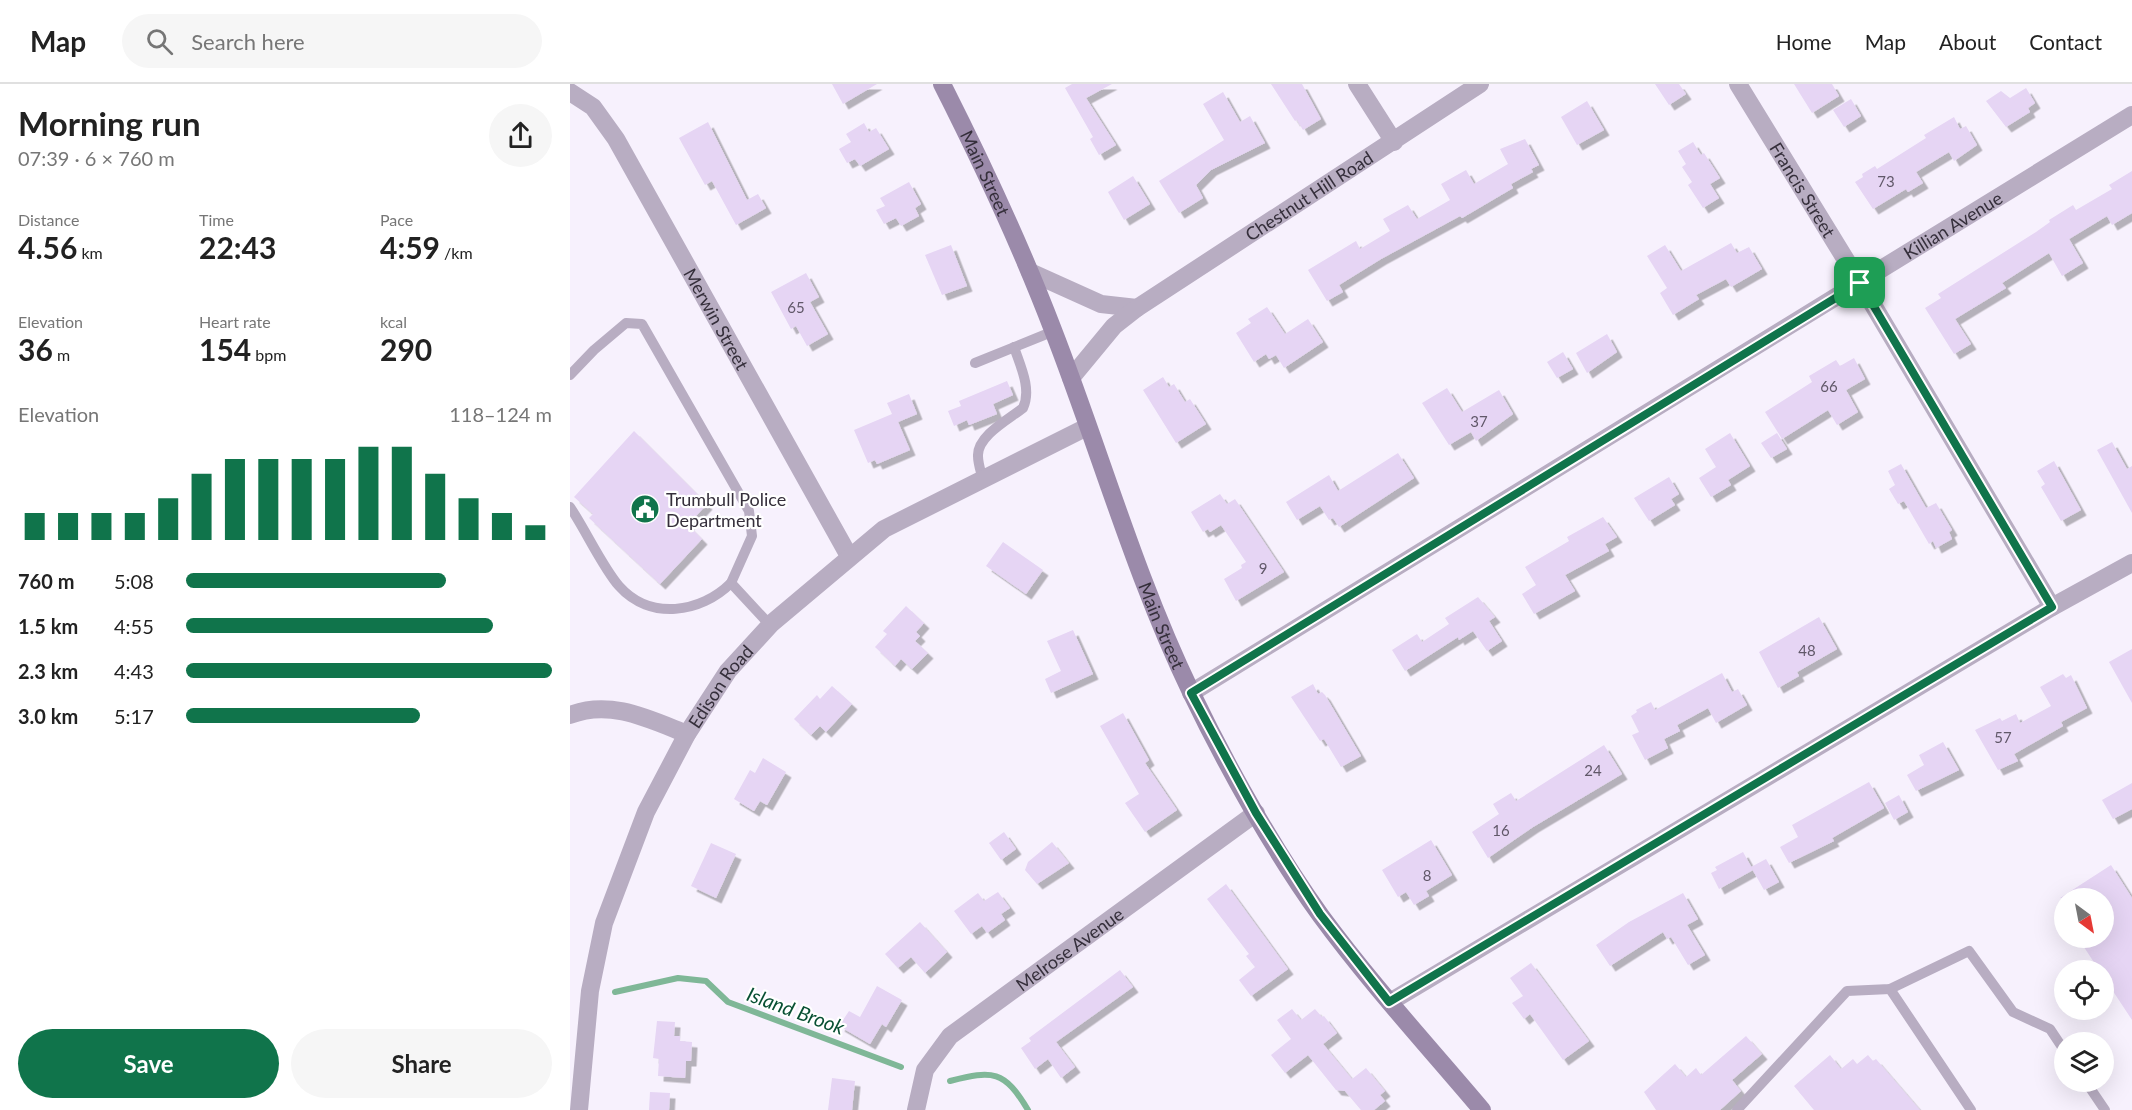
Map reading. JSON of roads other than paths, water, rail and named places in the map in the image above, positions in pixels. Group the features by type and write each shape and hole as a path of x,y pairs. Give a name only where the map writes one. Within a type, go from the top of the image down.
{"main road":[{"name":"Main Street","path":"942,84 992,184 1030,272 1071,378 1138,571 1191,693 1256,813 1320,914 1389,1002 1482,1110"}],"street":[{"path":"1357,84 1394,142"},
{"name":"Chestnut Hill Road","path":"1071,378 1114,326 1137,308 1480,84"},
{"name":"Francis Street","path":"1738,84 1860,283 2052,607"},
{"name":"Merwin Street","path":"570,92 593,107 616,139 849,556"},
{"name":"Killian Avenue","path":"1191,693 2132,115"},
{"path":"1030,272 1101,304 1137,308"},
{"name":"Edison Road","path":"579,1110 590,991 604,923 646,812 687,734 728,671 770,625 849,556 884,529 1087,427"},
{"path":"1389,1002 2052,607 2132,562"},
{"path":"570,715 586,709 631,711 687,734"},
{"name":"Melrose Avenue","path":"916,1110 925,1070 950,1036 1256,813"}],"lane":[{"path":"570,375 594,350 626,323 642,324 749,511 752,536 731,583 718,596 689,609 660,609 634,599 619,586 570,507"},
{"path":"975,363 1054,331"},
{"path":"983,480 978,455 980,446 1026,402 1023,374 1014,347"},
{"path":"731,583 770,625"},
{"path":"1737,1110 1847,991 1890,989 1969,951 2013,1012 2050,1029 2054,1035"},
{"path":"1890,989 1971,1110"},
{"path":"2093,1092 2105,1110"}],"waterway":[{"name":"Island Brook","path":"615,992 678,978 706,981 728,1002 901,1067"},
{"name":"Island Brook","path":"950,1081 977,1075 996,1076 1012,1087 1028,1110"}],"place":[{"name":"Trumbull Police Department","path":"645,509"}]}
